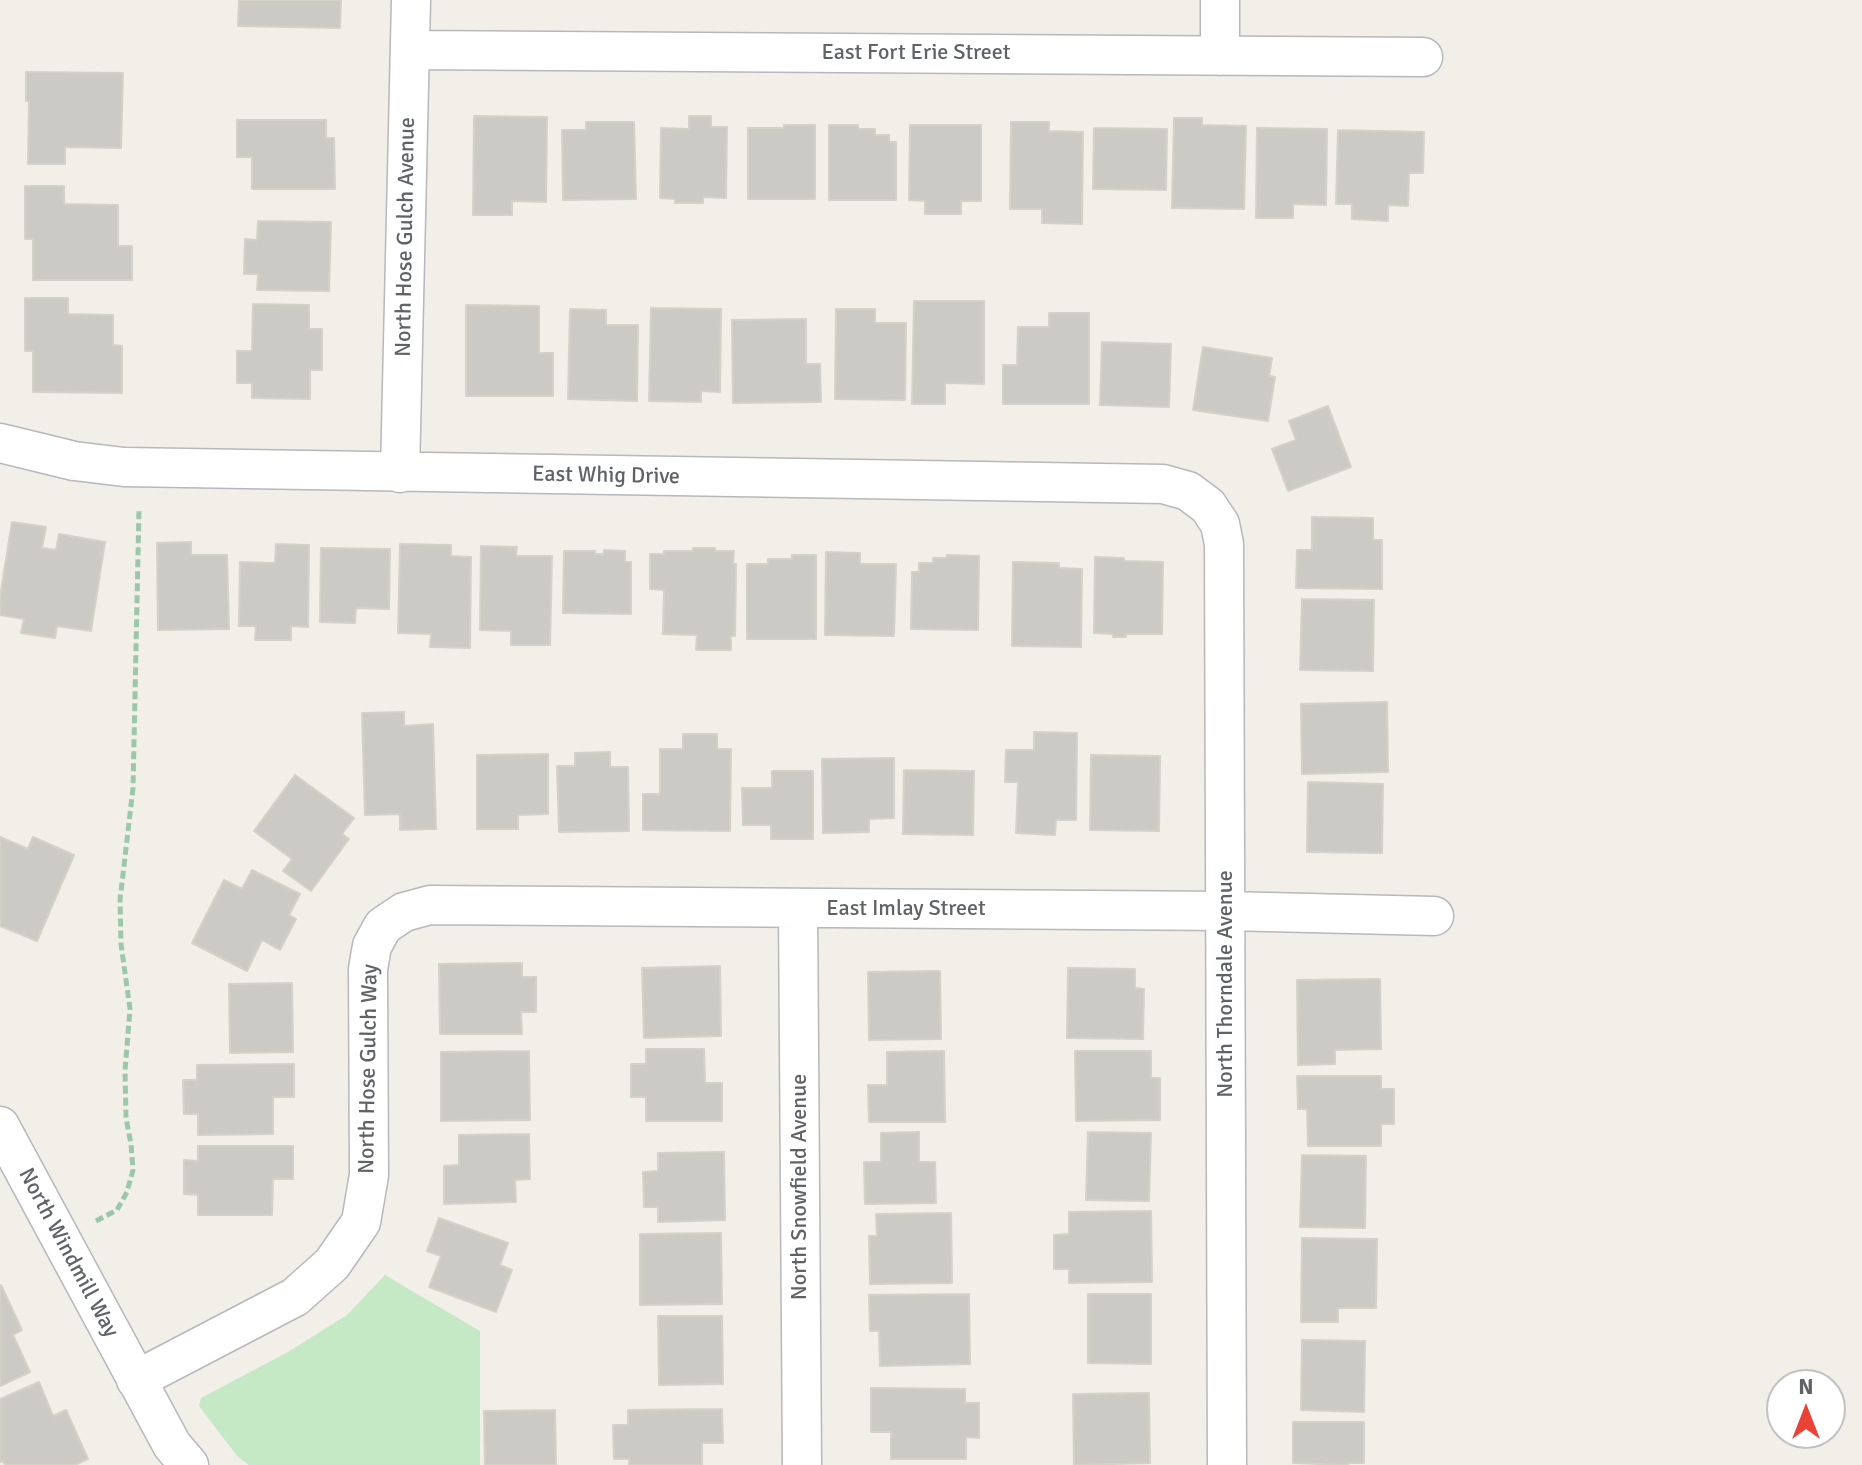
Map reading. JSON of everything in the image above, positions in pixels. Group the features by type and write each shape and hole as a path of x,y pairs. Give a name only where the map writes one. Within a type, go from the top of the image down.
{"street":[{"name":"North Hose Gulch Avenue","path":"400,473 411,0"},
{"path":"1220,0 1220,56"},
{"name":"East Fort Erie Street","path":"410,50 1423,57"},
{"name":"East Whig Drive","path":"0,443 74,461 124,467 1163,484 1188,491 1208,506"},
{"name":"North Thorndale Avenue","path":"1208,506 1220,524 1224,544 1227,1465"},
{"name":"East Imlay Street","path":"383,926 404,912 430,905 1226,911 1434,916"},
{"name":"North Snowfield Avenue","path":"798,908 802,1465"},
{"name":"North Hose Gulch Way","path":"136,1380 295,1297 332,1264 361,1222 369,1175 368,969 372,946 383,926"},
{"name":"North Windmill Way","path":"0,1126 172,1445 189,1465"}],"path":[{"path":"96,1221 117,1210 127,1192 133,1170 126,1118 125,1071 130,1009 121,944 120,900 133,788 139,509"}],"green space":[{"path":"385,1275 480,1331 480,1465 249,1465 238,1457 199,1406 201,1398 288,1352 347,1315"}],"building":[{"path":"239,0 341,0 340,28 238,26"},
{"path":"26,72 123,73 121,148 65,147 65,164 28,164"},
{"path":"474,116 547,117 546,202 512,201 512,215 473,215"},
{"path":"689,116 711,116 711,127 727,127 726,198 703,197 703,203 675,203 675,199 660,198 661,128 689,129"},
{"path":"1174,118 1202,118 1202,125 1246,126 1244,209 1172,208"},
{"path":"237,120 326,120 326,138 334,138 335,189 252,189 252,157 237,157"},
{"path":"586,122 634,122 636,199 563,200 562,130 586,130"},
{"path":"1011,122 1049,122 1049,131 1083,132 1082,224 1042,223 1042,209 1010,209"},
{"path":"784,125 815,125 815,199 748,199 748,128 784,128"},
{"path":"829,125 858,125 858,129 875,129 875,135 889,135 889,142 896,142 896,200 829,200"},
{"path":"910,125 981,125 981,201 961,201 961,214 925,214 925,201 909,200"},
{"path":"1094,128 1167,129 1166,190 1093,189"},
{"path":"1257,128 1327,129 1326,205 1293,204 1293,218 1256,218"},
{"path":"1338,130 1424,132 1423,173 1409,173 1408,206 1388,205 1388,221 1352,219 1352,204 1336,204"},
{"path":"25,186 64,186 64,204 118,205 118,246 132,246 132,280 33,280 33,239 25,239"},
{"path":"258,221 331,222 329,291 257,290 258,274 244,274 245,239 257,240"},
{"path":"25,298 68,298 68,314 113,315 113,345 122,346 122,393 33,392 33,351 25,351"},
{"path":"914,301 984,301 984,384 945,383 945,404 912,404"},
{"path":"253,304 309,305 309,329 322,329 322,370 310,370 310,399 252,398 252,383 237,383 237,351 252,351"},
{"path":"466,305 539,306 539,353 553,353 553,396 466,396"},
{"path":"651,308 721,309 720,392 701,391 701,402 649,401"},
{"path":"570,309 606,310 606,325 638,325 637,401 568,399"},
{"path":"836,309 875,309 875,323 906,323 905,400 835,399"},
{"path":"1049,313 1089,313 1089,404 1003,404 1003,365 1017,365 1018,327 1049,327"},
{"path":"806,319 806,364 820,364 821,402 733,403 732,320"},
{"path":"1102,342 1171,344 1169,407 1100,405"},
{"path":"1203,347 1272,358 1269,376 1275,377 1268,421 1193,410"},
{"path":"1328,406 1351,467 1288,491 1272,449 1296,440 1289,421"},
{"path":"1312,517 1373,518 1373,540 1382,540 1382,589 1296,588 1297,550 1312,550"},
{"path":"12,522 46,527 42,548 56,550 59,534 105,542 91,631 57,626 55,638 21,633 24,619 0,615"},
{"path":"191,542 191,555 227,555 229,629 158,630 157,543"},
{"path":"276,544 309,545 308,627 291,626 291,640 255,640 256,626 239,626 240,562 275,563"},
{"path":"400,544 451,545 451,556 471,557 470,648 430,647 431,634 398,633"},
{"path":"481,546 517,547 516,556 552,556 550,645 511,645 511,631 480,630"},
{"path":"321,548 390,549 389,609 356,608 355,623 320,622"},
{"path":"693,548 734,551 735,636 731,636 731,650 696,650 697,635 663,634 664,590 650,589 650,554 693,551"},
{"path":"604,550 625,551 625,562 631,562 631,614 563,613 564,551 604,554"},
{"path":"826,552 860,553 860,564 896,564 894,636 825,635"},
{"path":"792,555 816,555 816,639 747,639 747,564 768,564 768,559 792,559"},
{"path":"947,555 979,556 978,630 911,629 912,572 919,572 919,563 933,563 933,558 947,558"},
{"path":"1095,557 1163,562 1162,634 1113,637 1113,634 1094,633"},
{"path":"1013,562 1059,563 1059,568 1082,569 1081,647 1012,646"},
{"path":"1302,599 1374,600 1373,671 1300,670"},
{"path":"1387,702 1388,772 1302,774 1301,704"},
{"path":"404,712 404,726 433,724 436,829 400,830 400,814 365,815 362,713"},
{"path":"1034,732 1077,733 1076,820 1056,820 1055,835 1016,833 1018,782 1005,782 1006,750 1034,750"},
{"path":"683,734 717,734 717,749 731,749 730,831 643,830 643,794 660,794 660,749 683,749"},
{"path":"610,752 610,767 628,767 629,831 559,832 557,766 575,766 575,753"},
{"path":"548,754 548,814 518,815 518,829 477,829 477,755"},
{"path":"1091,755 1160,756 1159,831 1090,830"},
{"path":"894,758 894,818 869,819 869,832 823,833 822,759"},
{"path":"904,770 974,771 973,835 903,834"},
{"path":"772,771 813,771 813,839 771,839 771,825 743,825 742,788 772,788"},
{"path":"295,775 354,818 342,834 349,839 311,891 283,871 292,859 254,831"},
{"path":"1308,782 1383,784 1382,853 1307,852"},
{"path":"0,837 28,849 33,837 74,855 37,941 0,926"},
{"path":"252,870 300,894 289,915 296,919 280,950 262,940 247,971 192,943 224,880 242,889"},
{"path":"522,963 522,977 536,977 536,1012 521,1012 522,1034 440,1034 439,964"},
{"path":"720,966 721,1036 644,1038 642,968"},
{"path":"1068,968 1135,969 1135,988 1144,989 1143,1039 1067,1038"},
{"path":"940,971 941,1039 869,1040 868,972"},
{"path":"1380,979 1381,1049 1335,1050 1335,1064 1298,1065 1297,980"},
{"path":"292,983 293,1052 230,1053 229,984"},
{"path":"646,1049 704,1049 705,1083 722,1083 722,1121 646,1121 646,1097 631,1097 631,1064 646,1064"},
{"path":"529,1051 530,1120 441,1121 441,1052"},
{"path":"944,1051 945,1122 869,1122 868,1085 887,1085 887,1052"},
{"path":"1075,1051 1151,1051 1151,1078 1160,1078 1160,1120 1076,1121"},
{"path":"294,1064 294,1097 273,1097 273,1134 198,1135 198,1114 184,1114 183,1080 197,1080 197,1065"},
{"path":"1297,1076 1381,1076 1381,1089 1394,1089 1394,1124 1381,1124 1381,1146 1308,1146 1307,1109 1298,1109"},
{"path":"919,1132 919,1162 935,1162 936,1203 865,1204 864,1162 881,1162 881,1133"},
{"path":"1088,1132 1151,1133 1149,1201 1086,1200"},
{"path":"529,1134 530,1179 515,1180 516,1202 444,1204 444,1166 459,1165 459,1135"},
{"path":"198,1146 293,1146 293,1179 273,1179 272,1215 198,1215 198,1195 184,1194 184,1160 198,1161"},
{"path":"724,1152 725,1220 658,1222 658,1207 644,1207 643,1172 658,1171 658,1153"},
{"path":"1302,1155 1366,1156 1365,1228 1300,1227"},
{"path":"1151,1211 1152,1282 1069,1283 1069,1269 1054,1269 1054,1235 1069,1234 1069,1212"},
{"path":"951,1213 952,1283 870,1284 869,1236 877,1236 876,1214"},
{"path":"439,1218 508,1243 500,1265 512,1270 496,1312 429,1287 441,1256 427,1251"},
{"path":"721,1233 722,1304 640,1305 640,1234"},
{"path":"1302,1238 1377,1239 1376,1308 1338,1308 1338,1322 1301,1322"},
{"path":"0,1286 22,1330 13,1335 30,1372 0,1386"},
{"path":"969,1294 970,1364 880,1366 879,1331 870,1331 869,1295"},
{"path":"1088,1294 1151,1294 1151,1364 1088,1363"},
{"path":"658,1316 722,1316 723,1384 659,1385"},
{"path":"1302,1340 1365,1341 1364,1412 1301,1410"},
{"path":"39,1382 53,1416 66,1410 88,1459 75,1465 5,1465 3,1461 0,1462 0,1399"},
{"path":"871,1388 965,1389 965,1403 979,1403 979,1438 966,1437 966,1459 891,1459 891,1432 871,1432"},
{"path":"1149,1393 1150,1463 1074,1465 1073,1394"},
{"path":"722,1409 723,1443 702,1443 702,1465 629,1465 629,1459 614,1459 613,1425 628,1425 628,1410"},
{"path":"555,1410 556,1465 485,1465 484,1411"},
{"path":"1293,1422 1364,1422 1364,1463 1293,1463"}]}
